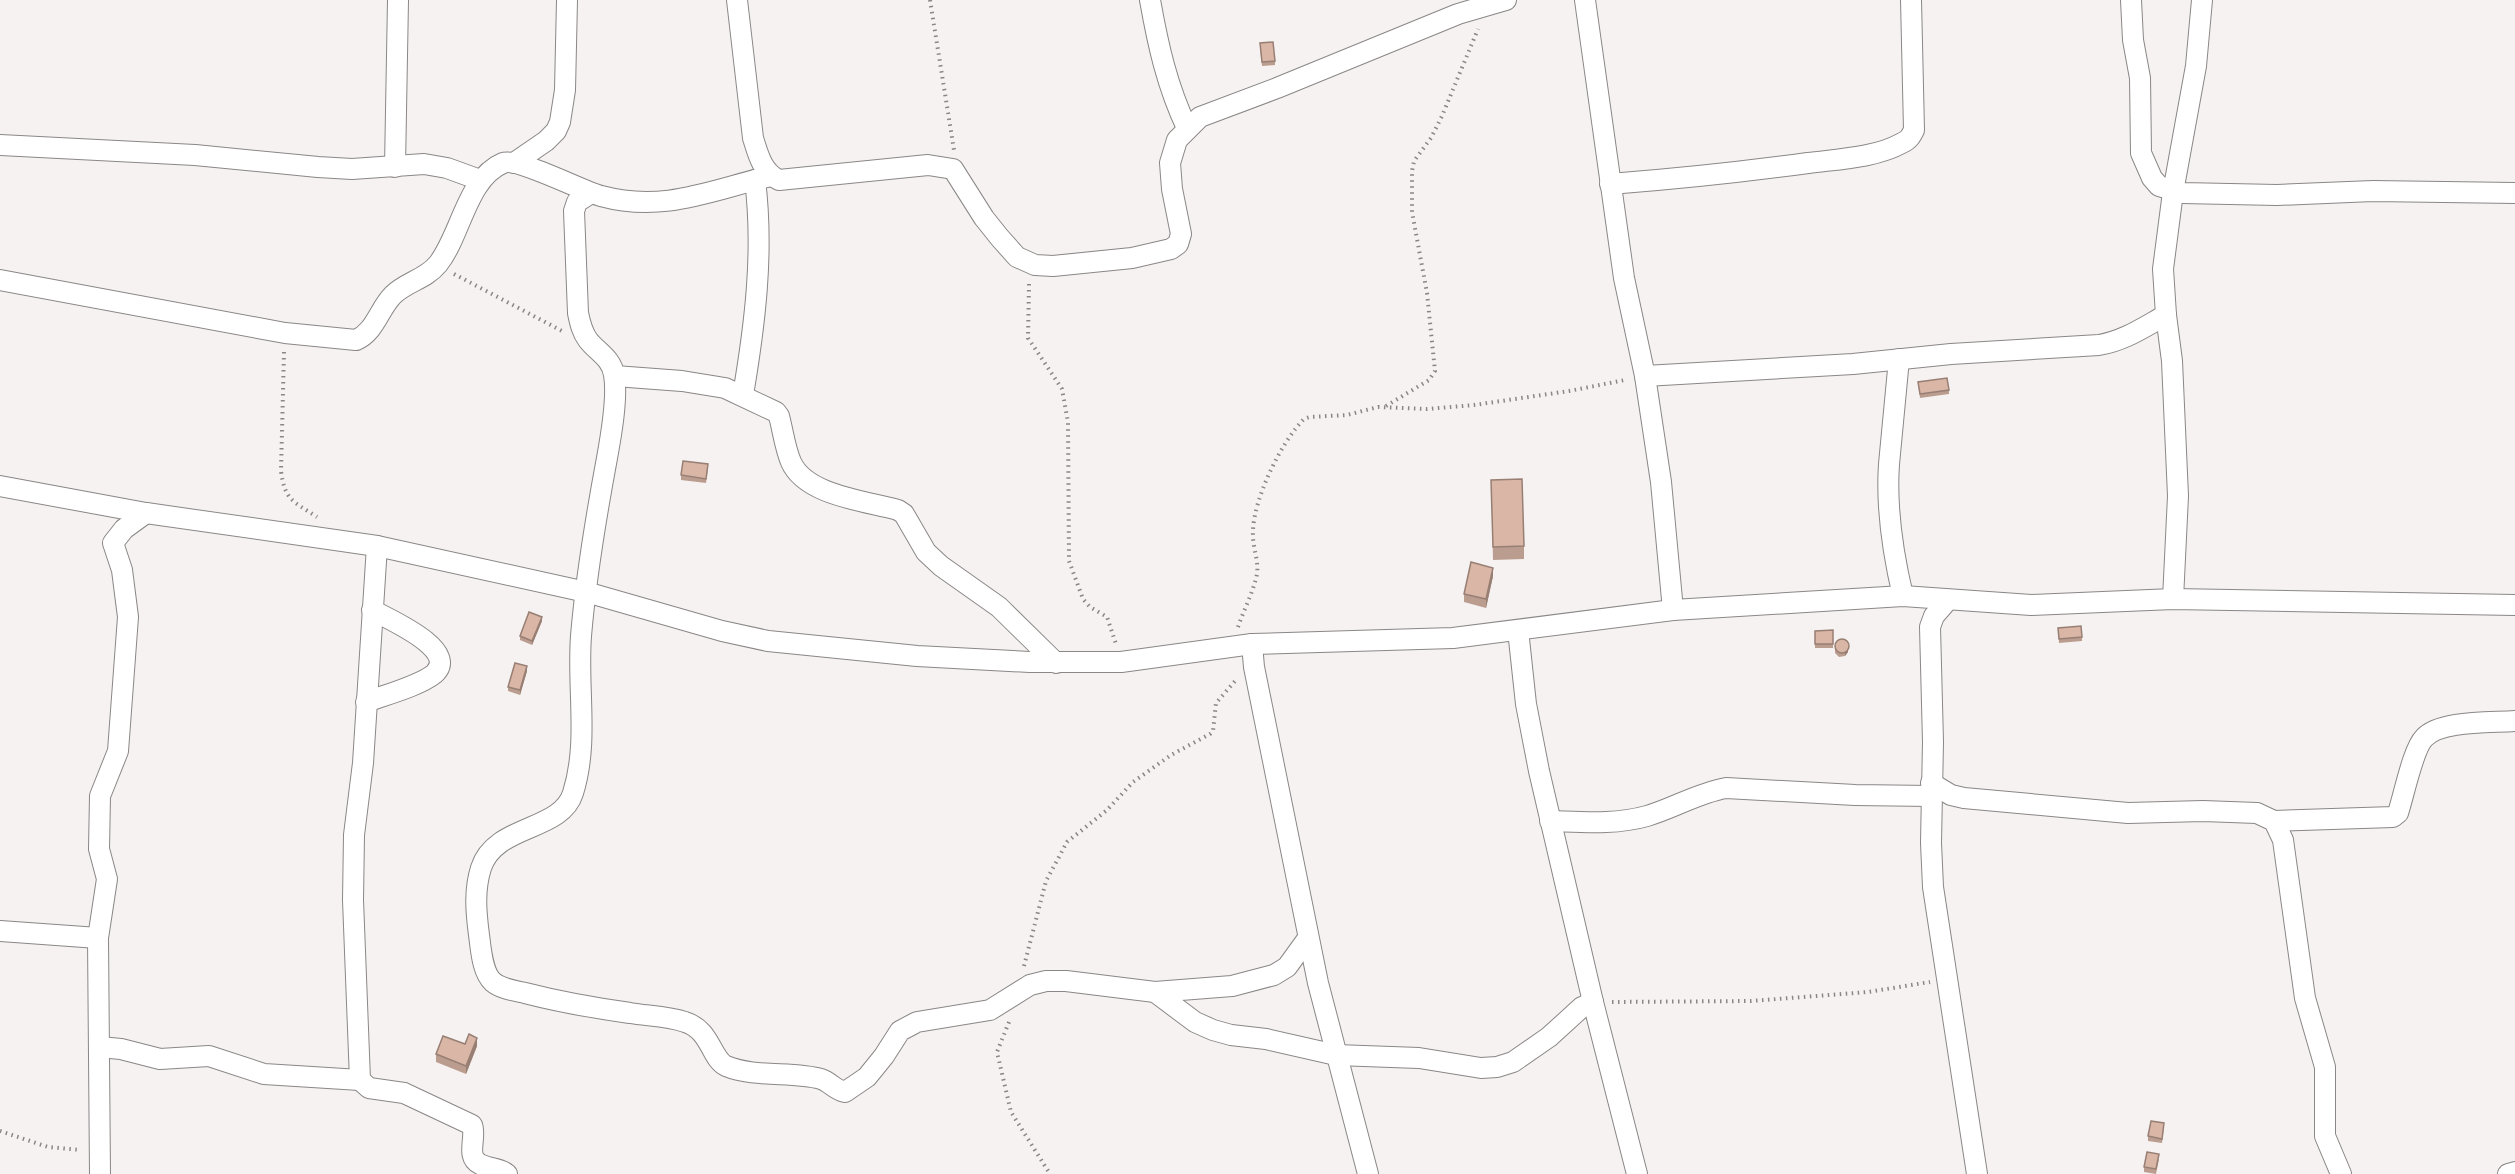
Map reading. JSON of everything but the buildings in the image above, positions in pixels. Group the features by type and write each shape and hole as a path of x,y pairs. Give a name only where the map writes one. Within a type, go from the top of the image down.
{"street":[{"path":"395,167 398,0"},
{"path":"514,163 546,141 556,131 560,122 565,90 567,0"},
{"path":"737,0 753,138 763,178 756,307 743,395"},
{"path":"1150,0 1164,71 1172,97 1187,128"},
{"path":"0,280 285,333 347,340 364,336 392,296 437,265 454,236 480,180 504,162 514,163 591,193 618,200 663,202 684,200 763,178 779,180 941,165 957,172 984,218 1017,257 1043,266 1132,258 1171,249 1178,244 1181,234 1172,189 1170,163 1177,140 1200,117 1277,88 1436,22 1506,0"},
{"path":"1586,0 1624,279 1645,376 1661,482 1673,610"},
{"path":"1610,184 1718,175 1843,159 1903,143 1909,139 1914,130 1911,0"},
{"path":"2131,0 2133,40 2140,78 2141,153 2152,178 2159,186 2173,192 2277,195 2373,191 2515,193"},
{"path":"2173,598 2178,496 2172,361 2163,269 2173,192 2193,86 2202,0"},
{"path":"0,145 195,155 318,167 395,167 424,164 447,168 480,180"},
{"path":"591,193 577,202 574,211 578,313 581,328 588,341 604,355 615,376 612,429 592,540 581,639 582,746 573,796 566,808 555,816 512,835 488,853 481,866 476,888 477,922 483,963 493,982 508,989 566,1004 685,1022 704,1034 720,1060 727,1066 761,1073 820,1079 836,1090 845,1092 867,1077 900,1031 907,1025 931,1018 990,1010 1030,985 1046,981 1065,981 1155,992 1232,986 1274,975 1287,967 1308,938"},
{"path":"1645,376 1853,364 1952,354 2099,345 2123,338 2166,315"},
{"path":"1899,359 1889,466 1894,560 1903,596"},
{"path":"615,376 701,384 743,395 778,414 791,461 801,475 819,489 898,510 903,514 926,552 941,566 999,607 1056,663"},
{"path":"0,486 146,513 377,546 586,592 722,631 768,641 917,656 1056,663 1121,662 1252,644 1453,638 1673,610 1903,596 1947,601 2031,605 2173,598 2515,605"},
{"path":"100,1174 98,938 107,879 99,849 100,796 118,751 128,617 122,570 113,543 124,529 146,513"},
{"path":"360,1080 353,900 354,835 363,764 377,546"},
{"path":"1947,601 1935,616 1930,627 1934,887 1977,1174"},
{"path":"366,702 434,674 440,665 436,651 421,637 372,610"},
{"path":"1518,630 1526,704 1550,821 1636,1174"},
{"path":"1252,644 1254,667 1308,938 1368,1174"},
{"path":"1550,821 1624,821 1649,815 1711,791 1726,789 1855,795 1931,790 1964,798 2128,813 2203,811 2257,813 2274,821 2393,817 2398,813 2416,752 2424,737 2436,730 2450,727 2515,721"},
{"path":"2274,821 2283,840 2305,998 2325,1067 2325,1136 2341,1174"},
{"path":"0,931 98,938"},
{"path":"1155,992 1195,1022 1213,1030 1246,1038 1287,1043 1336,1055 1419,1058 1481,1068 1497,1068 1513,1062 1550,1037 1582,1007 1593,1002"},
{"path":"100,1047 121,1049 160,1059 209,1056 264,1074 360,1080 369,1088 404,1093 472,1125 474,1129 472,1156 476,1162 502,1170 507,1174"},
{"path":"2508,1174 2515,1172"}],"path":[{"path":"930,0 957,172"},
{"path":"1386,406 1429,380 1435,371 1427,293 1412,212 1412,171 1414,161 1431,138 1442,116 1474,41 1485,5"},
{"path":"1024,259 1029,293 1028,338 1062,389 1068,422 1069,561 1086,604 1104,614 1109,621 1121,662"},
{"path":"437,265 544,323 588,341"},
{"path":"285,333 281,471 283,487 287,497 347,540"},
{"path":"1231,647 1257,571 1252,533 1257,499 1299,424 1310,417 1338,417 1386,406 1426,409 1474,405 1569,391 1645,376"},
{"path":"1050,1174 1011,1112 998,1064 998,1045 1011,1016 1046,881 1066,842 1107,810 1133,782 1171,755 1213,731 1216,703 1242,674 1254,667"},
{"path":"1593,1002 1751,1001 1868,992 1949,979"},
{"path":"0,1131 48,1147 100,1152"}]}
